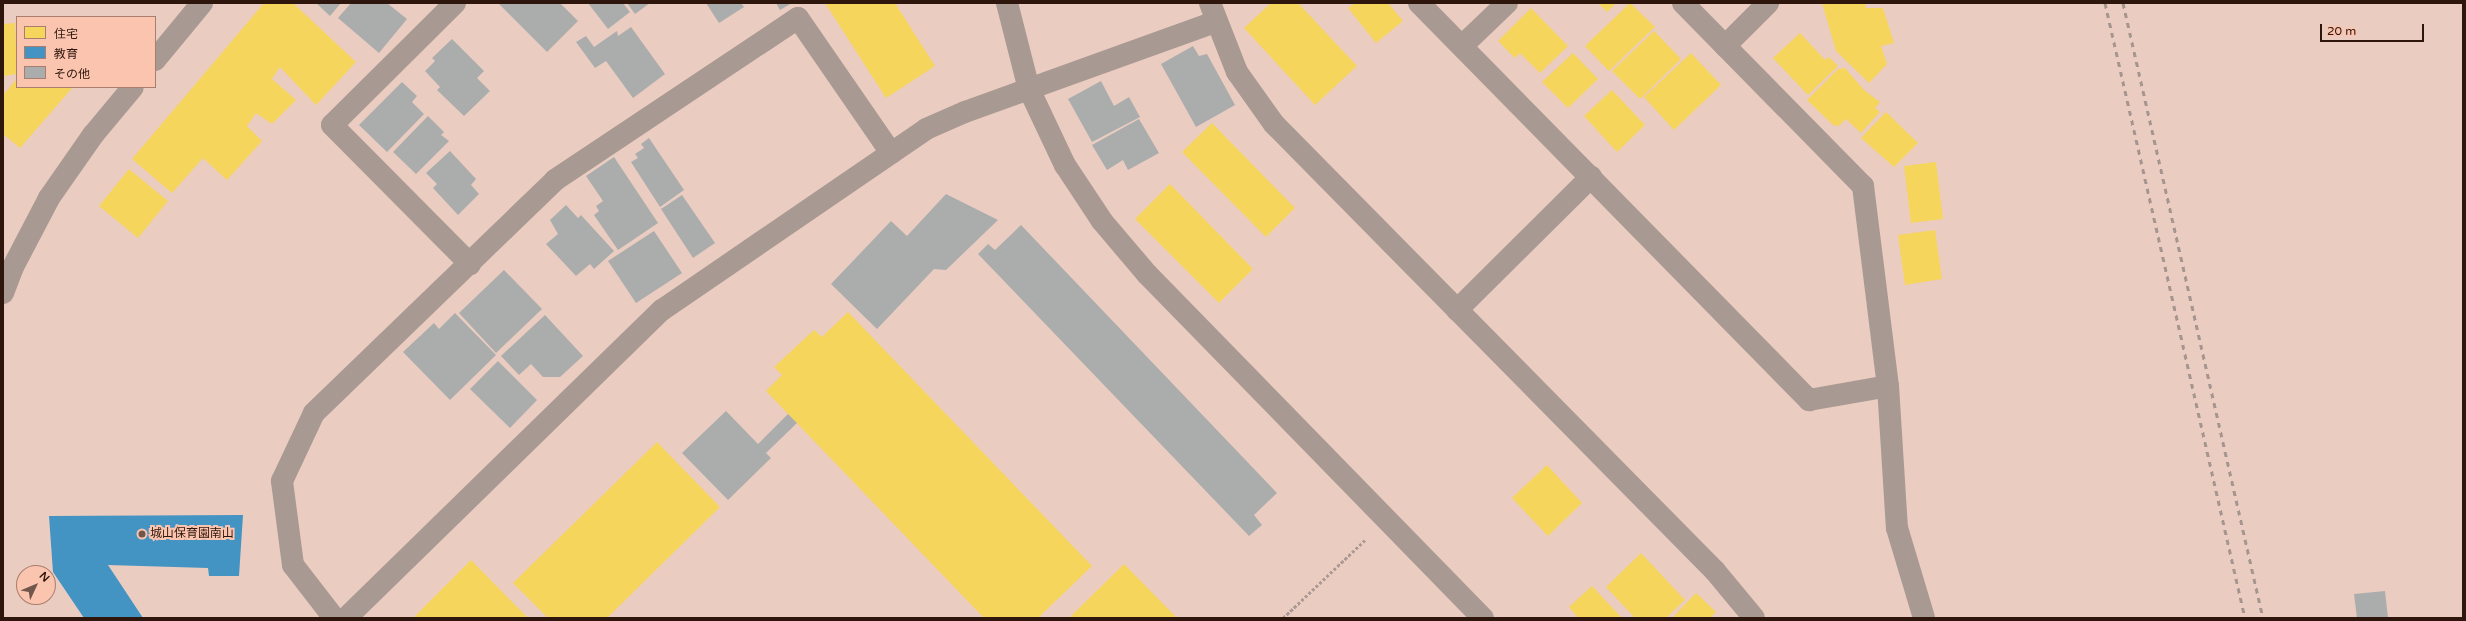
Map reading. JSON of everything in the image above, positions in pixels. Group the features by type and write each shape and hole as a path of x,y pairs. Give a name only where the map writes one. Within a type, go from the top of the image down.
{"street":[{"path":"156,59 202,3"},
{"path":"455,3 332,125 470,264"},
{"path":"1007,3 1029,89 1065,165 1102,221 1147,274 1483,618"},
{"path":"1419,3 1809,400 1888,386"},
{"path":"1462,46 1507,3"},
{"path":"1683,3 1863,186 1888,386 1897,528 1924,618"},
{"path":"1725,46 1768,3"},
{"path":"346,618 662,310 926,129 965,112 1029,89 1213,12 1237,72 1274,124 1715,571 1754,618"},
{"path":"334,618 292,565 282,481 314,413 470,264 555,180 798,18 891,153"},
{"path":"3,293 12,267 49,198 93,135 132,88"},
{"path":"1457,310 1591,178"}],"path":[{"path":"1283,618 1370,535"}],"building: 住宅":[{"path":"264,3 293,3 356,62 316,105 280,67 272,79 296,100 272,124 256,113 247,126 262,141 227,180 203,158 172,193 132,159"},
{"path":"825,3 895,3 935,66 886,98"},
{"path":"1271,3 1298,3 1357,66 1315,105 1244,28"},
{"path":"1355,3 1388,3 1403,21 1376,43 1348,8"},
{"path":"1598,3 1616,3 1607,12"},
{"path":"1630,3 1655,27 1609,71 1585,46"},
{"path":"1822,3 1865,3 1866,8 1883,8 1894,43 1881,46 1887,64 1869,83 1836,51"},
{"path":"1531,8 1568,46 1540,73 1520,53 1515,58 1498,41"},
{"path":"15,23 16,74 3,76 3,24"},
{"path":"1654,31 1681,59 1640,99 1612,71"},
{"path":"1800,33 1825,60 1829,57 1838,66 1808,95 1773,58"},
{"path":"1573,53 1598,79 1568,108 1542,82"},
{"path":"1691,53 1721,85 1674,130 1644,97"},
{"path":"1845,68 1864,90 1880,102 1875,108 1880,112 1861,133 1846,119 1839,126 1833,125 1807,100 1838,69"},
{"path":"16,80 16,88 72,88 20,148 3,134 3,95"},
{"path":"1612,90 1645,125 1617,152 1584,116"},
{"path":"1886,112 1918,143 1894,167 1861,138"},
{"path":"1212,123 1295,208 1266,237 1182,152"},
{"path":"1936,162 1943,219 1911,223 1904,166"},
{"path":"129,169 168,201 138,238 99,206"},
{"path":"1170,184 1253,269 1219,303 1135,219"},
{"path":"1935,230 1942,279 1905,285 1898,235"},
{"path":"848,312 1092,566 1038,618 984,618 766,391 782,375 774,367 814,330 822,337"},
{"path":"657,442 720,507 607,618 548,618 513,583"},
{"path":"1547,465 1582,503 1548,536 1512,498"},
{"path":"1641,553 1685,600 1666,618 1635,618 1606,587"},
{"path":"471,560 528,618 413,618"},
{"path":"1124,564 1177,618 1069,618"},
{"path":"1592,586 1622,618 1578,618 1569,607"},
{"path":"1696,593 1716,612 1710,618 1672,618"}],"building: 教育":[{"path":"243,515 239,576 209,576 208,568 108,565 143,618 84,618 56,576 56,565 52,565 49,516"}],"building: その他":[{"path":"316,3 341,3 330,16"},
{"path":"351,3 387,3 407,19 379,53 338,18"},
{"path":"498,3 560,3 578,21 547,52"},
{"path":"588,3 623,3 630,12 608,29"},
{"path":"627,3 650,3 635,14"},
{"path":"706,3 741,3 744,7 719,23"},
{"path":"776,3 792,3 780,10"},
{"path":"631,27 665,74 633,98 606,61 595,68 576,42 586,36 594,47 617,31 618,36"},
{"path":"452,39 484,71 477,78 490,91 464,116 437,90 440,87 425,71 435,61 432,58"},
{"path":"1193,46 1199,56 1207,54 1235,105 1196,127 1161,64"},
{"path":"1101,81 1114,106 1129,97 1140,117 1092,142 1068,99"},
{"path":"402,82 417,96 412,102 424,114 387,152 359,125"},
{"path":"428,116 444,132 441,135 449,141 416,174 393,152"},
{"path":"1139,119 1159,153 1128,170 1123,160 1107,170 1092,145"},
{"path":"649,138 684,190 660,207 631,162 638,158 635,154 644,148 641,144"},
{"path":"450,151 476,179 471,185 479,194 458,215 433,188 437,184 426,173"},
{"path":"614,157 658,223 618,250 594,215 599,211 596,206 603,201 586,176"},
{"path":"946,194 998,220 946,270 934,269 877,329 831,284 891,221 907,236"},
{"path":"682,195 715,243 693,258 661,209"},
{"path":"566,205 578,218 581,215 614,251 594,269 590,264 576,276 546,244 558,234 550,220"},
{"path":"1021,225 1277,493 1254,515 1262,525 1249,536 978,254 988,244 995,250"},
{"path":"654,231 682,273 636,303 608,261"},
{"path":"504,270 542,309 496,353 459,313"},
{"path":"455,313 496,355 450,400 403,352 434,323 439,329"},
{"path":"545,315 583,356 560,377 543,377 531,364 519,375 501,356"},
{"path":"498,361 537,400 510,428 470,389"},
{"path":"726,411 758,444 788,414 797,423 766,453 771,458 728,500 682,453"},
{"path":"2385,591 2388,618 2357,618 2354,594"}],"railway":[{"path":"2105,3 2245,618"},
{"path":"2123,3 2263,618"}],"place":[{"name":"城山保育園南山","path":"142,534"}]}
